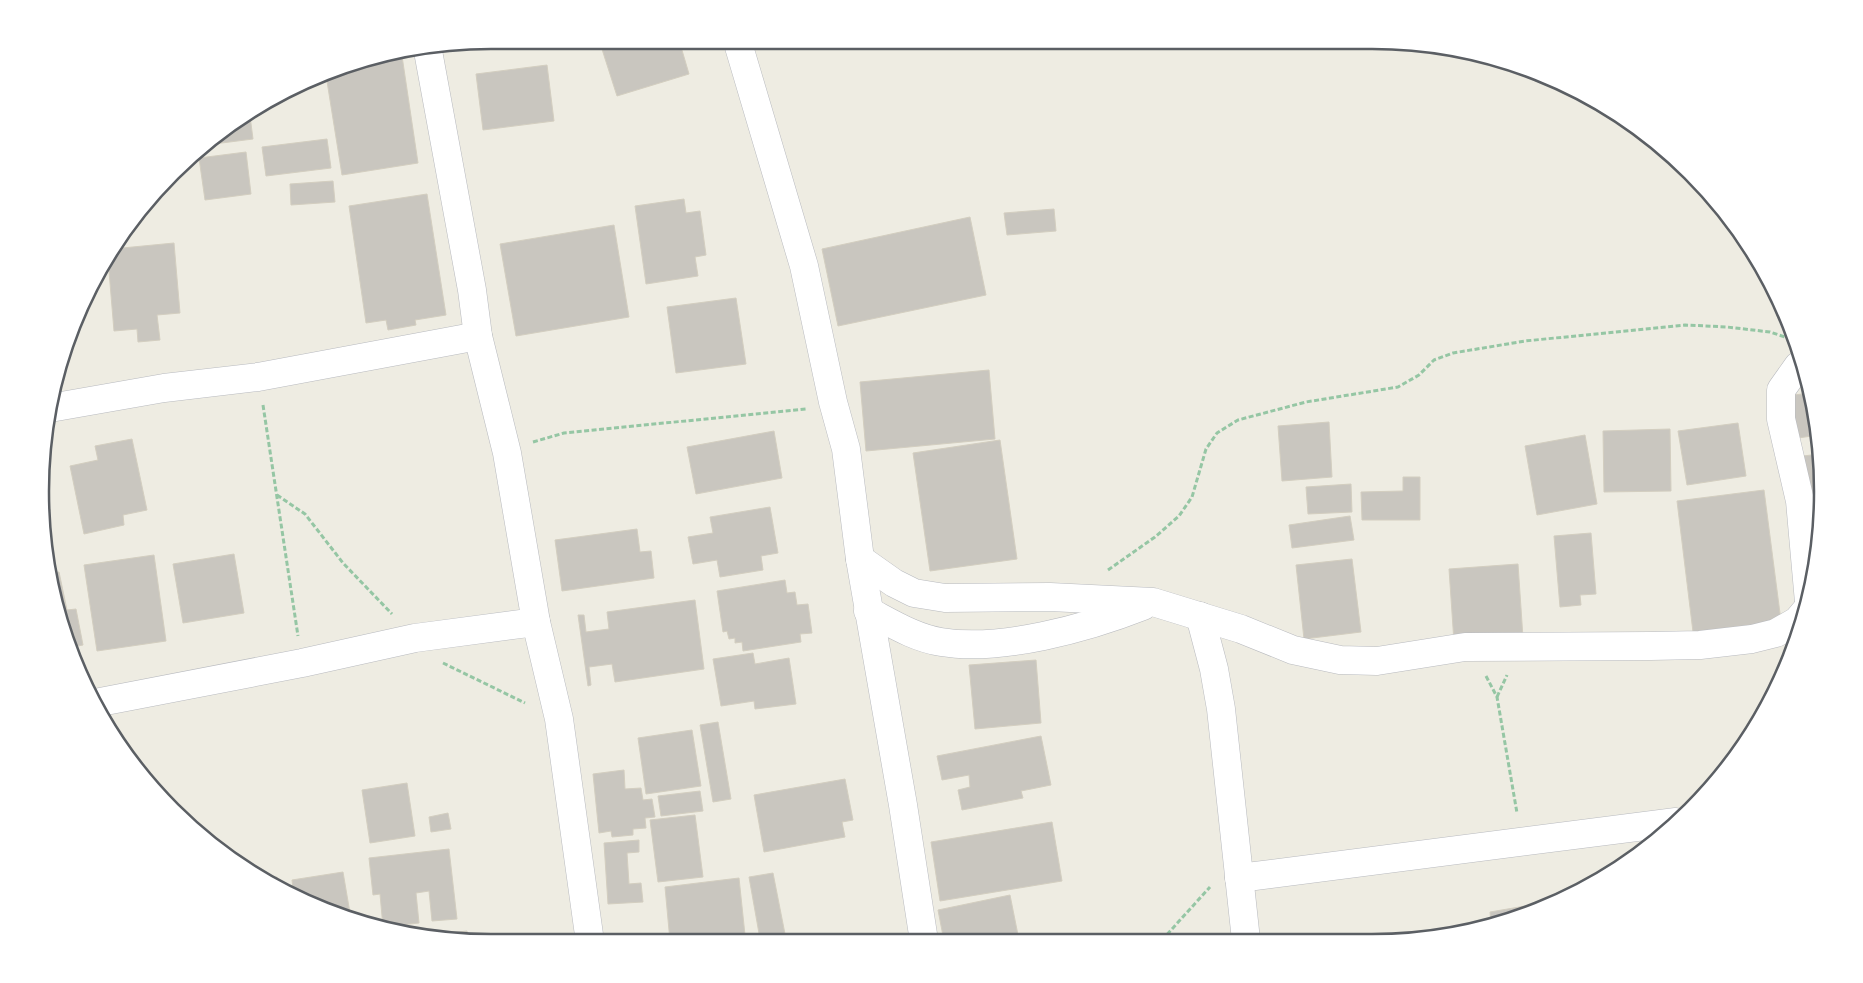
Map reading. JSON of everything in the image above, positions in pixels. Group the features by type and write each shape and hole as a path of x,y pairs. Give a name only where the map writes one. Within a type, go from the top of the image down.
{"street":[{"path":"740,49 804,266 833,402 846,449 868,611 903,805 923,934"},
{"path":"429,54 472,290 478,336 507,453 536,622 559,719 589,934"},
{"path":"57,407 164,388 258,377 478,336"},
{"path":"1796,368 1782,390 1780,419 1800,501 1807,574"},
{"path":"860,559 894,583 914,593 945,598 1050,597 1153,602 1241,629 1293,650 1340,660 1377,662 1465,647 1700,645 1752,639 1776,633 1794,623"},
{"path":"868,611 907,632 940,642 970,645 1018,640 1082,627 1153,602"},
{"path":"1200,616 1214,669 1221,709 1245,934"},
{"path":"102,702 302,663 415,638 536,622"},
{"path":"1238,869 1522,841 1664,824"}],"path":[{"path":"1103,574 1155,537 1179,516 1192,496 1206,449 1217,433 1238,420 1306,402 1398,386 1419,375 1434,360 1453,353 1525,341 1685,325 1770,332 1787,337"},
{"path":"258,377 302,663"},
{"path":"507,453 540,439 564,433 800,410 833,402"},
{"path":"277,495 305,514 343,563 415,638 447,666 559,719"},
{"path":"1465,647 1484,671 1497,697 1522,841"},
{"path":"1167,934 1196,901 1238,869"}],"building":[{"path":"602,49 682,49 689,74 617,96"},
{"path":"402,58 418,163 342,175 327,80 349,72"},
{"path":"547,65 554,121 483,130 476,74"},
{"path":"251,120 253,139 218,143"},
{"path":"327,139 331,168 266,176 262,147"},
{"path":"246,152 251,194 205,200 199,160 202,158"},
{"path":"333,181 335,202 291,205 290,184"},
{"path":"427,194 446,315 415,320 416,325 388,330 386,320 366,323 349,206"},
{"path":"684,199 686,213 700,211 706,255 695,257 698,276 646,284 635,206"},
{"path":"1054,209 1056,231 1007,235 1004,213"},
{"path":"970,217 986,295 838,326 822,249"},
{"path":"614,225 629,317 516,336 500,244"},
{"path":"174,243 180,313 157,315 160,340 138,342 137,329 114,331 109,269 122,248"},
{"path":"736,298 746,364 676,373 667,307"},
{"path":"989,370 995,439 866,451 860,382"},
{"path":"1803,394 1810,436 1791,439 1786,396"},
{"path":"1329,422 1332,477 1282,481 1278,426"},
{"path":"1738,423 1746,476 1687,485 1678,431"},
{"path":"1670,429 1671,491 1604,492 1603,431"},
{"path":"774,431 782,478 696,494 687,447"},
{"path":"1585,435 1597,504 1537,515 1525,446"},
{"path":"132,439 147,510 123,515 124,525 84,534 70,466 98,460 95,446"},
{"path":"1000,440 1017,559 930,571 913,453"},
{"path":"1812,455 1814,500 1808,501 1803,456"},
{"path":"1403,477 1420,477 1420,520 1362,520 1361,492 1403,491"},
{"path":"1351,484 1352,512 1308,514 1306,487"},
{"path":"1764,490 1781,621 1693,632 1677,501"},
{"path":"770,507 778,553 761,556 763,570 720,577 717,560 693,564 688,537 713,533 710,517"},
{"path":"1350,516 1354,540 1292,548 1289,525"},
{"path":"637,529 640,552 651,551 654,578 562,591 555,540"},
{"path":"1591,533 1596,594 1580,595 1581,605 1560,607 1554,536"},
{"path":"234,554 244,613 183,623 173,564"},
{"path":"154,555 166,641 97,651 84,565"},
{"path":"1352,559 1361,632 1304,639 1296,565"},
{"path":"1518,564 1523,638 1454,642 1449,569"},
{"path":"56,572 59,572 67,610 76,609 83,645 77,646 72,634"},
{"path":"785,580 787,593 795,592 797,605 808,604 812,633 800,634 801,642 743,651 742,642 735,643 735,638 729,639 727,631 723,632 717,591"},
{"path":"695,600 704,669 615,682 612,664 589,667 591,685 588,686 578,615 584,615 586,632 609,629 607,612"},
{"path":"753,653 755,664 789,658 796,704 755,709 754,701 721,706 713,659"},
{"path":"1036,660 1041,723 975,729 969,665"},
{"path":"718,722 731,799 713,802 700,725"},
{"path":"692,730 701,786 646,794 638,738"},
{"path":"1041,736 1051,785 1021,791 1023,798 962,810 958,790 970,787 969,775 942,780 937,756"},
{"path":"624,770 625,789 641,788 643,800 652,799 655,817 645,818 646,828 633,829 633,835 612,837 611,831 599,833 593,774"},
{"path":"845,779 853,820 842,822 845,837 764,852 754,795"},
{"path":"407,783 415,836 370,843 362,790"},
{"path":"700,791 703,811 661,816 658,796"},
{"path":"448,813 451,829 431,832 429,817"},
{"path":"695,815 703,877 658,882 650,820"},
{"path":"1052,822 1062,881 940,901 931,842"},
{"path":"639,840 639,852 627,853 629,884 641,883 643,902 608,904 604,843"},
{"path":"449,849 457,919 432,921 429,891 416,893 419,923 401,925 382,920 380,894 373,895 369,858"},
{"path":"343,872 350,911 293,887 292,880"},
{"path":"773,873 785,934 759,934 749,877"},
{"path":"739,878 745,934 669,934 665,887"},
{"path":"1010,895 1018,934 943,934 938,910"},
{"path":"1529,905 1491,918 1490,912"}]}
